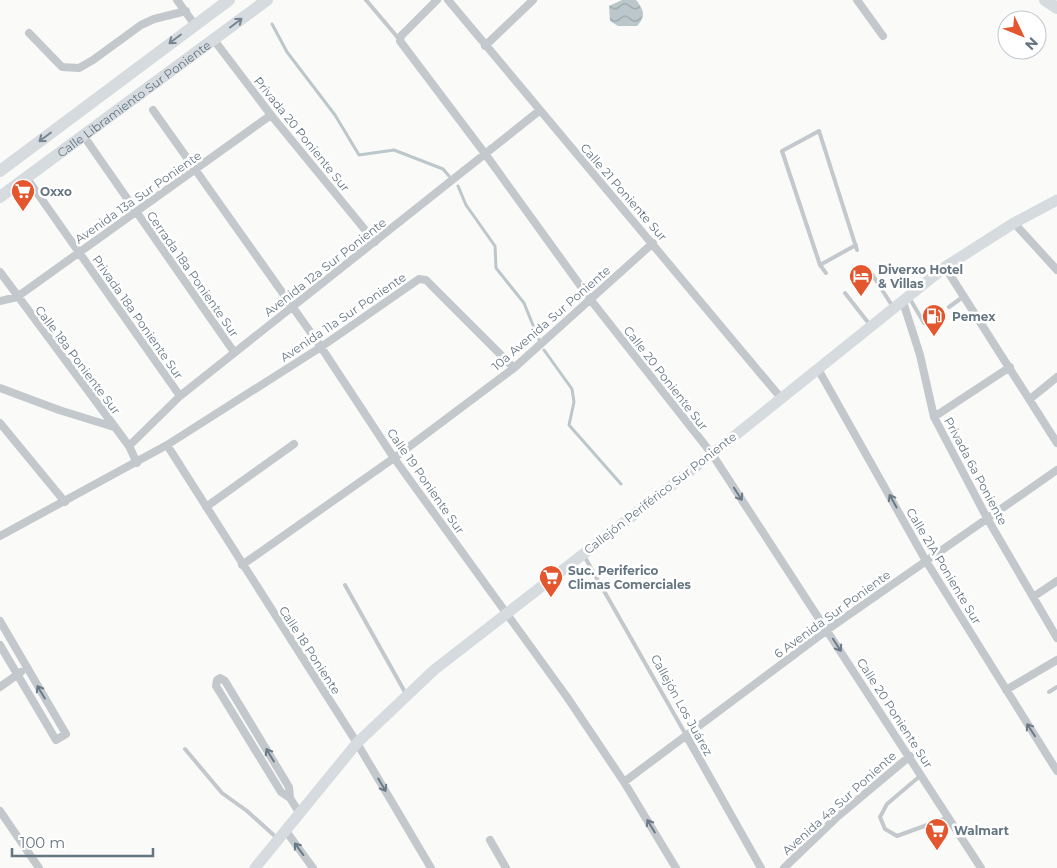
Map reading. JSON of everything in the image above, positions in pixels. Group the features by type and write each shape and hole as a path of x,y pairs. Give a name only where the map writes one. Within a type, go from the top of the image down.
{"main road":[{"name":"Calle Libramiento Sur Poniente","path":"0,171 229,0"},
{"name":"Calle Libramiento Sur Poniente","path":"0,197 266,0"},
{"path":"1045,0 1057,8"},
{"name":"Callejón Periférico Sur Poniente","path":"256,868 357,743 434,670 712,454 945,267 1014,223 1057,200"}],"street":[{"path":"177,0 195,25"},
{"path":"399,39 437,0"},
{"name":"Calle 21 Poniente Sur","path":"448,0 539,111 653,243 782,398"},
{"path":"485,46 532,0"},
{"path":"857,0 883,36"},
{"path":"29,33 62,67 79,68 154,18 186,11"},
{"name":"Calle 20 Poniente Sur","path":"399,39 590,299 712,454 981,868"},
{"name":"Privada 20 Poniente Sur","path":"214,40 271,115 375,242"},
{"name":"Calle 19 Poniente Sur","path":"153,110 320,347 394,458 567,696 624,782 676,868"},
{"name":"Avenida 12a Sur Poniente","path":"129,446 180,396 486,155 539,111"},
{"name":"Avenida 13a Sur Poniente","path":"17,297 271,115"},
{"name":"Cerrada 18a Poniente Sur","path":"83,135 234,352"},
{"name":"Privada 18a Poniente Sur","path":"26,177 180,396"},
{"path":"1014,223 1057,270"},
{"name":"10a Avenida Sur Poniente","path":"242,565 394,458 514,368 653,243"},
{"path":"945,267 1057,442"},
{"name":"Calle 18a Poniente Sur","path":"0,272 129,446 137,463"},
{"name":"Avenida 11a Sur Poniente","path":"0,536 167,445 320,347 423,278 514,368"},
{"path":"0,301 17,297"},
{"name":"Privada 6a Poniente","path":"902,302 920,355 934,417 987,518 1057,638"},
{"path":"934,417 1010,367"},
{"name":"Calle 21A Poniente Sur","path":"818,369 926,561 1057,771"},
{"path":"1030,399 1057,377"},
{"path":"0,388 59,410 114,427"},
{"path":"0,423 65,502"},
{"path":"206,507 294,444"},
{"name":"Calle 18 Poniente","path":"167,445 357,743 431,868"},
{"name":"6 Avenida Sur Poniente","path":"624,782 827,630 1057,470"},
{"path":"1033,597 1057,581"},
{"path":"0,621 66,734 56,740 0,646"},
{"path":"1006,690 1057,660"},
{"path":"0,686 27,669"},
{"path":"290,798 289,786 225,681 220,678 217,680 216,686 281,792 290,798 300,814"},
{"name":"Callejón Los Juárez","path":"686,735 761,868"},
{"name":"Avenida 4a Sur Poniente","path":"784,868 836,818 910,756"},
{"path":"0,811 39,868"},
{"path":"282,836 313,868"},
{"path":"490,840 506,868"}],"lane":[{"path":"366,0 399,39"},
{"path":"820,265 856,248 819,131 782,151 820,265 826,273"},
{"path":"872,274 924,323 928,320"},
{"path":"845,293 871,327"},
{"path":"948,307 964,297"},
{"name":"Callejón Los Juárez","path":"583,554 686,735"},
{"path":"345,585 407,694"},
{"path":"1049,692 1057,688"},
{"path":"185,749 222,793 282,836"},
{"path":"922,775 887,804 880,817 885,829 897,836 949,817"}],"water":[{"path":"622,0 636,0 641,7 643,16 637,26 618,26 610,21 609,6"}],"waterway":[{"path":"272,24 287,52 335,115 359,155 394,150 443,169 449,176"},
{"path":"458,186 466,205 495,246 496,268 524,303 539,340"},
{"path":"544,350 572,389 574,402 569,425 621,484"}],"place":[{"name":"Oxxo","path":"23,212"},
{"name":"Diverxo Hotel & Villas","path":"861,297"},
{"name":"Pemex","path":"934,337"},
{"name":"Suc. Periferico Climas Comerciales","path":"551,598"},
{"name":"Walmart","path":"937,851"}]}
